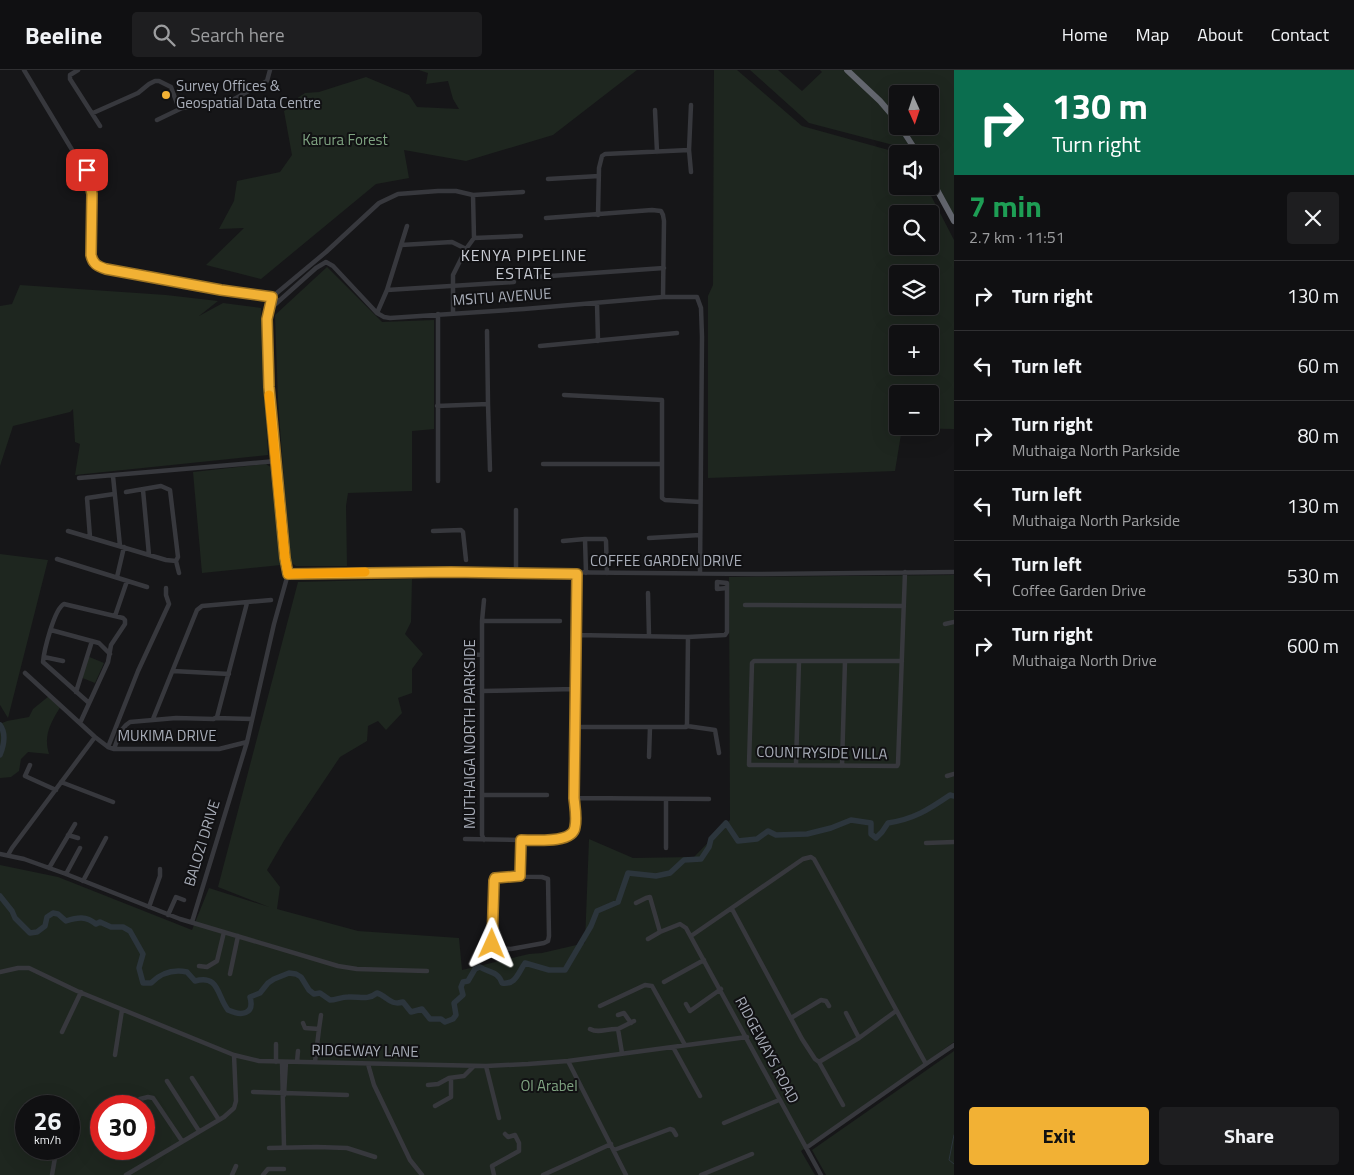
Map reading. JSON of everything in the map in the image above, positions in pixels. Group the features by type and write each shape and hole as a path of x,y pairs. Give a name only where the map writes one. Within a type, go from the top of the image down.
{"highway":[{"path":"847,70 889,112"},
{"path":"939,193 954,221"}],"street":[{"path":"24,70 83,168 87,170 92,194 91,255 96,265 106,269 221,290 272,297 280,301"},
{"path":"78,70 70,75 70,79 100,126"},
{"path":"157,120 179,109 228,103 267,81 270,70"},
{"path":"93,113 138,93 155,81 171,87 179,109"},
{"path":"690,172 691,105"},
{"path":"655,110 657,152"},
{"path":"598,214 598,176 599,162 602,156 605,154 689,150"},
{"path":"548,179 598,176"},
{"path":"288,574 268,370 267,319 272,297 326,252 379,203 398,194 438,191 456,191 473,195 523,192"},
{"path":"453,313 453,275 466,249 474,238 473,195"},
{"path":"546,218 660,211 664,221 663,297"},
{"path":"270,309 316,268 327,262 334,266 377,313 407,226"},
{"path":"474,238 521,236"},
{"path":"401,245 452,242 466,249"},
{"path":"536,277 664,268"},
{"path":"386,290 514,282"},
{"name":"MSITU AVENUE","path":"377,313 390,318 663,297 695,297 700,302 702,337 700,573"},
{"path":"597,303 598,340"},
{"path":"438,314 438,481"},
{"path":"487,330 490,470"},
{"path":"540,346 677,333"},
{"path":"564,395 662,400 662,499 700,502"},
{"path":"437,406 488,404"},
{"path":"79,478 276,461"},
{"path":"543,464 661,464"},
{"path":"113,476 122,546 117,577"},
{"path":"126,492 161,486 170,490 178,557 176,561 178,573"},
{"path":"143,490 149,554"},
{"path":"90,537 87,498 114,494"},
{"path":"516,510 516,572"},
{"path":"433,531 461,530 464,532 466,560"},
{"path":"68,531 176,561"},
{"path":"649,538 700,535"},
{"path":"585,539 586,573"},
{"path":"563,540 605,539 607,573"},
{"path":"57,560 147,587"},
{"name":"COUNTRYSIDE VILLA","path":"799,661 753,662 749,765 894,767 898,765 905,572"},
{"name":"COFFEE GARDEN DRIVE","path":"288,574 954,572"},
{"name":"BALOZI DRIVE","path":"192,922 247,742 274,624 288,574"},
{"name":"MUTHAIGA NORTH PARKSIDE","path":"484,600 482,621 482,834 484,840 564,838 571,835 576,826 574,798 577,574"},
{"path":"116,616 127,581"},
{"path":"108,747 138,671 169,604 166,588"},
{"path":"576,635 688,637 725,635 727,632 727,588"},
{"path":"648,593 649,636"},
{"path":"153,719 197,610 202,606 271,600"},
{"path":"215,718 218,715 247,603"},
{"path":"80,723 90,703 110,654 111,645 125,622 123,618 64,604 59,607 51,630 44,662 90,703"},
{"path":"745,605 904,606"},
{"path":"482,621 560,621"},
{"path":"945,624 954,622"},
{"path":"51,630 102,644 110,654"},
{"path":"686,727 688,637"},
{"path":"76,692 92,641"},
{"path":"465,654 482,655"},
{"path":"44,657 63,661"},
{"path":"796,765 799,661 902,661"},
{"path":"842,766 845,661"},
{"path":"173,671 229,674"},
{"name":"MUKIMA DRIVE","path":"25,673 96,737 114,750 219,750 247,742"},
{"path":"482,691 575,689"},
{"path":"114,750 120,732 128,723 153,719 252,719"},
{"path":"575,727 686,727 715,730 720,753"},
{"path":"649,757 650,727"},
{"path":"8,856 12,848 96,737"},
{"path":"30,765 25,776 56,790"},
{"path":"947,776 954,774"},
{"path":"61,782 113,802"},
{"path":"482,795 547,795"},
{"path":"574,798 709,799"},
{"path":"666,799 666,848"},
{"path":"49,868 75,824"},
{"path":"68,835 78,838"},
{"path":"83,881 106,838"},
{"path":"465,839 484,840"},
{"path":"520,876 521,840"},
{"path":"926,843 954,842"},
{"path":"66,874 80,848"},
{"path":"0,854 66,874 168,915 346,968 427,971"},
{"path":"648,939 680,924 686,928 691,936 803,859 812,858 926,1064"},
{"path":"149,907 160,876 160,869"},
{"path":"499,876 520,876 542,876 548,879 548,940 531,946 497,949 492,944 494,881 499,876"},
{"path":"168,915 176,897 184,900"},
{"path":"636,903 650,897 660,932"},
{"path":"732,909 814,1059 818,1062 843,1105"},
{"path":"199,966 207,967 216,961 224,932"},
{"path":"230,974 238,936"},
{"name":"RIDGEWAYS ROAD","path":"691,936 821,1175"},
{"path":"664,982 704,960"},
{"name":"RIDGEWAY LANE","path":"0,972 25,967 122,1010 234,1055 248,1059 276,1062 486,1066 568,1061 747,1037"},
{"path":"600,1006 650,984 685,1045"},
{"path":"686,1004 690,1011 721,989"},
{"path":"62,1032 81,992"},
{"path":"791,1018 821,1000 826,1001 828,1006"},
{"path":"116,1055 122,1010"},
{"path":"818,1062 859,1038 896,1011"},
{"path":"590,1029 596,1032 618,1029 632,1022 624,1013 618,1015"},
{"path":"846,1013 859,1038"},
{"path":"315,1062 321,1015"},
{"path":"303,1022 305,1028 319,1029"},
{"path":"618,1029 622,1053"},
{"path":"276,1044 276,1062"},
{"path":"806,1148 954,1045"},
{"path":"673,1047 700,1096"},
{"path":"297,1062 298,1051"},
{"path":"126,1175 219,1120 234,1108 236,1101 234,1055"},
{"path":"568,1061 626,1175"},
{"path":"284,1062 284,1147"},
{"path":"368,1064 374,1085 410,1160 422,1175"},
{"path":"428,1086 465,1075 474,1066"},
{"path":"486,1066 499,1118"},
{"path":"192,1078 219,1120"},
{"path":"435,1106 451,1097 451,1078"},
{"path":"167,1081 199,1132"},
{"path":"253,1092 346,1095"},
{"path":"724,1123 779,1100"},
{"path":"155,1101 182,1141"},
{"path":"614,1150 670,1129 676,1135"},
{"path":"494,1175 492,1166 519,1151 519,1143 515,1135 508,1137 505,1134"},
{"path":"543,1175 611,1144"},
{"path":"268,1148 347,1148 375,1157"},
{"path":"701,1175 752,1154"},
{"path":"52,1175 55,1160"},
{"path":"232,1175 236,1166"},
{"path":"263,1175 268,1169 284,1169"}],"green space":[{"name":"Karura Forest","path":"419,70 637,70 553,135 466,161 404,150 409,178 376,184 261,279 206,265 244,228 219,229 234,201 237,181 280,172 292,155 284,111 291,107 296,99 305,93 319,92 366,77 409,95 417,107 459,109 453,99 448,81 426,84 428,73"},
{"path":"714,70 737,70 802,126 889,150 889,195 931,195 936,205 889,205 889,255 939,255 939,211 954,240 954,429 939,429 939,385 889,385 889,435 901,435 895,471 708,478 708,296 713,285"},
{"path":"750,70 778,70 802,91 822,72 820,70 954,70 954,217 939,188 939,145 893,145 809,123"},
{"path":"327,267 382,322 434,320 434,429 412,431 412,491 348,493 346,506 347,566 296,566 290,562 278,401 275,315"},
{"path":"20,285 166,295 218,301 199,316 223,303 261,308 268,455 75,475 80,444 75,442 73,409 70,412 13,426 0,466 0,306 12,304"},
{"path":"266,464 272,468 281,565 202,573 193,472"},
{"path":"0,554 48,560 8,718 0,705"},
{"name":"Ol Arabel","path":"954,575 954,1042 801,1151 815,1175 0,1175 0,865 58,877 192,930 209,888 269,907 218,887 298,582 412,579 411,622 405,634 423,654 412,669 412,693 398,698 402,713 386,730 378,721 368,726 367,741 340,757 285,839 267,870 280,887 277,909 358,931 459,938 462,970 585,943 589,839 633,858 694,857 730,820 729,577"},
{"path":"87,656 104,663 95,683 80,677"},
{"path":"49,696 61,706 49,729 47,747 49,754 28,752 21,759 19,771 11,777 0,778 0,724 29,717 33,709"},
{"path":"954,1051 954,1175 826,1175 812,1150"}],"waterway":[{"path":"0,725 4,739 0,755"},
{"path":"0,896 15,918 30,933 37,932 45,926 47,917 53,913 58,914 66,921 82,918 96,924 100,922 111,927 123,927 130,931 143,954 139,968 143,983 151,983 167,973 176,971 187,972 195,981 203,980 213,983 228,1010 233,1012 242,1013 249,1011 250,997 260,993 274,979 289,973 301,977 309,990 314,994 320,993 330,1000 345,997 366,998 377,993 392,1002 403,1002 411,1012 422,1009 430,1019 441,1019 445,1022 453,1019 456,1015 454,1003 463,995 461,987 463,982 468,981 475,969 480,967 496,974 502,983 514,980 525,963 549,970 565,970 591,926 597,911 618,902 628,873 656,876 670,873 684,860 701,859 709,847 711,839 726,823 738,841 757,839 768,831 776,835 807,834 831,828 851,820 871,823 871,834 876,838 888,823 913,816 950,795 954,796"},
{"path":"954,1135 949,1160 954,1164"}],"slow traffic":[{"path":"269,395 288,574 365,572"}],"place":[{"name":"Survey Offices & Geospatial Data Centre","path":"166,95"}],"district":[{"name":"KENYA PIPELINE ESTATE","path":"524,264"}],"route":[{"path":"87,170 92,194 91,255 96,265 106,269 221,290 272,297 267,319 269,387 288,574 516,572 577,574 574,798 576,826 573,833 568,837 521,840 520,876 499,876 494,881 492,944"}]}
